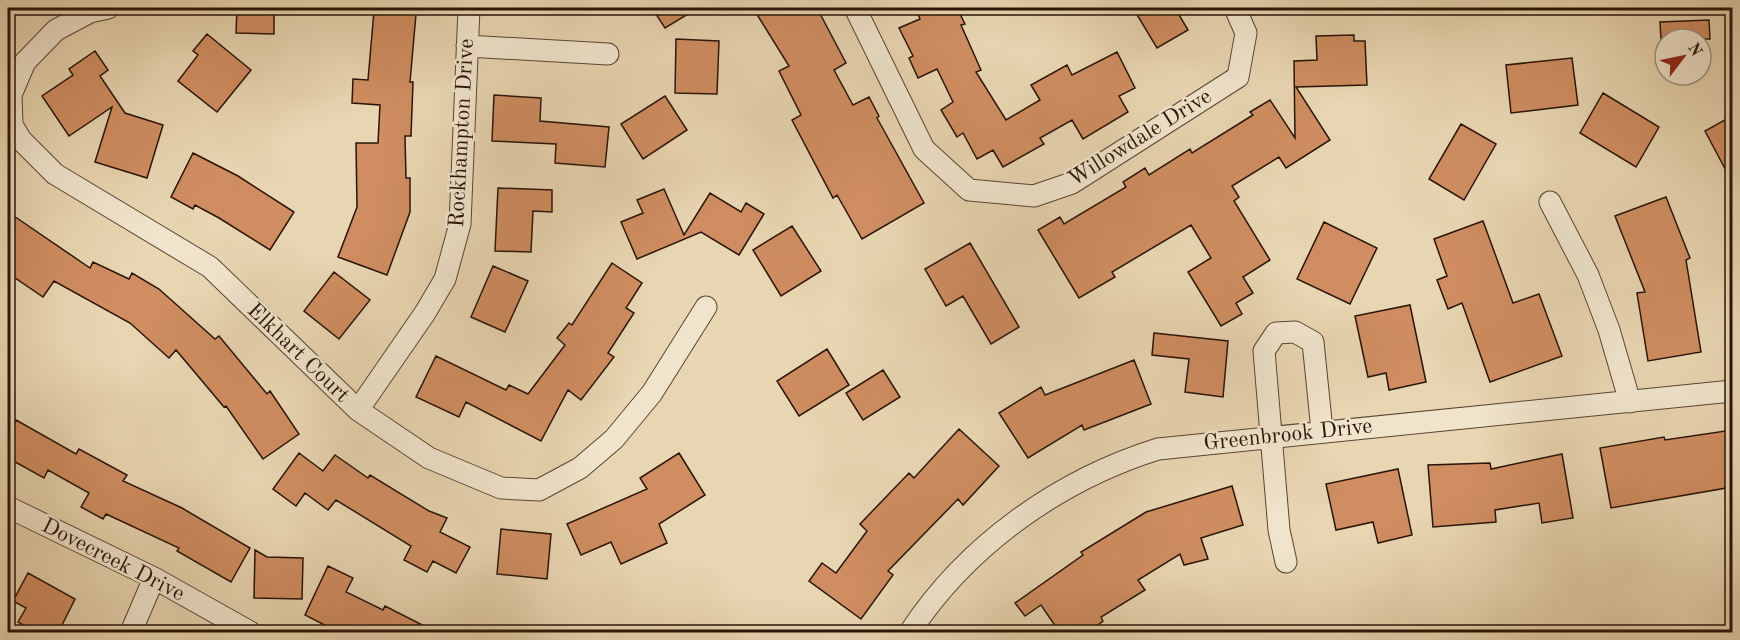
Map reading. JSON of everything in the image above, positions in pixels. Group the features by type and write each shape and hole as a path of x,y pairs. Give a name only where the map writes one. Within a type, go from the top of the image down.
{"street":[{"name":"Elkhart Court","path":"108,8 90,12 56,30 25,62 11,95 12,125 21,140 55,174 210,267 358,410 429,458 501,488 539,490 580,468 614,440 652,393 706,307"},
{"name":"Rockhampton Drive","path":"358,410 425,313 445,279 460,224 469,8"},
{"name":"Willowdale Drive","path":"855,8 924,149 969,190 1034,196 1072,183 1238,77 1246,33 1235,8"},
{"path":"467,46 608,54"},
{"path":"1550,202 1588,275 1609,330 1630,402"},
{"path":"1286,562 1279,530 1264,351 1276,333 1295,332 1313,342 1322,431"},
{"name":"Greenbrook Drive","path":"910,633 937,592 966,562 1013,523 1087,478 1128,458 1158,449 1732,391"},
{"name":"Dovecreek Drive","path":"8,507 154,578 250,633"},
{"path":"131,633 154,578"}],"building":[{"path":"237,8 274,8 274,34 236,33"},
{"path":"652,8 698,8 665,28"},
{"path":"753,8 817,8 846,63 834,70 853,105 869,97 879,116 877,118 924,203 862,239 837,195 833,198 792,120 801,115 779,71 789,66"},
{"path":"915,8 957,8 965,24 961,25 981,70 976,72 1006,120 1040,100 1031,85 1067,65 1072,75 1117,52 1135,88 1119,96 1128,112 1083,139 1072,120 1040,138 1044,144 1003,167 993,150 977,159 963,133 957,137 941,110 953,102 937,69 918,78 909,58 913,56 899,28 920,19"},
{"path":"1133,8 1175,8 1188,30 1157,48"},
{"path":"374,11 416,14 410,82 413,82 411,136 405,136 406,178 410,178 410,212 387,275 338,257 357,207 356,143 378,143 380,105 352,103 353,79 368,80"},
{"path":"1709,20 1709,27 1660,27 1660,22"},
{"path":"207,34 251,70 217,112 178,81 198,55 193,51"},
{"path":"1354,35 1354,41 1365,41 1367,85 1296,87 1330,140 1286,168 1279,157 1232,186 1239,197 1234,201 1270,260 1243,277 1253,293 1236,303 1242,314 1221,326 1188,272 1211,258 1191,225 1112,272 1115,277 1079,298 1038,230 1060,217 1064,224 1126,187 1123,182 1145,168 1149,175 1190,149 1192,153 1253,115 1250,112 1270,100 1295,138 1294,61 1317,60 1316,36"},
{"path":"676,39 719,41 717,94 675,93"},
{"path":"95,51 108,70 100,76 125,113 163,125 147,178 95,162 112,107 69,136 42,96 73,75 69,69"},
{"path":"1572,58 1578,105 1511,113 1506,65"},
{"path":"1603,93 1659,127 1636,167 1580,133"},
{"path":"494,95 541,98 540,121 609,127 605,167 555,163 556,144 492,141"},
{"path":"665,96 687,130 643,159 621,124"},
{"path":"1732,116 1732,182 1705,131"},
{"path":"1461,124 1496,144 1464,200 1429,179"},
{"path":"193,153 238,176 294,212 270,250 195,205 193,209 171,197"},
{"path":"498,188 552,190 552,212 533,211 531,252 495,251"},
{"path":"664,189 684,235 710,193 741,212 746,203 764,214 739,255 701,232 637,259 621,222 643,213 637,200"},
{"path":"1666,197 1690,258 1686,260 1701,352 1648,361 1637,293 1645,292 1615,216"},
{"path":"8,212 90,268 93,262 129,279 132,273 159,289 215,339 219,336 267,394 270,391 299,434 263,459 226,406 224,407 176,350 169,358 130,323 54,281 43,297 8,273"},
{"path":"1483,221 1513,303 1539,294 1562,356 1490,382 1462,303 1448,309 1437,280 1447,276 1434,239"},
{"path":"1324,222 1377,248 1350,304 1297,279"},
{"path":"792,226 821,271 781,296 753,250"},
{"path":"970,243 1019,327 991,344 963,296 946,306 925,269"},
{"path":"612,263 642,283 626,308 634,313 608,353 614,357 581,400 568,390 541,441 466,402 459,417 416,397 436,356 506,390 509,385 528,394 565,345 557,338 569,323 572,325"},
{"path":"493,266 528,281 505,332 471,317"},
{"path":"334,272 370,300 339,339 304,311"},
{"path":"1410,305 1426,382 1389,390 1386,373 1368,377 1355,316"},
{"path":"1154,333 1228,341 1223,397 1185,392 1189,359 1152,355"},
{"path":"827,349 849,385 799,416 777,381"},
{"path":"1134,360 1151,404 1084,430 1082,425 1028,458 999,413 1041,387 1045,395"},
{"path":"883,370 900,397 863,420 846,393"},
{"path":"16,420 76,454 79,449 127,475 123,481 182,508 250,548 231,582 177,551 179,548 106,514 103,519 81,507 89,493 48,470 44,478 8,458 8,435"},
{"path":"959,429 999,466 963,505 958,499 888,571 893,575 861,619 809,581 822,563 836,573 867,531 860,524 909,473 914,478"},
{"path":"1732,430 1732,487 1611,508 1600,448 1664,437 1665,440"},
{"path":"299,453 323,471 335,455 368,478 370,475 429,511 447,518 440,532 470,547 456,573 433,561 427,572 404,560 411,546 336,500 328,510 305,493 296,506 273,489"},
{"path":"679,453 705,495 659,524 667,543 621,564 611,542 581,555 567,524 647,489 640,478"},
{"path":"1562,454 1573,518 1542,523 1539,503 1495,510 1496,522 1433,527 1428,465 1490,463 1491,469"},
{"path":"1398,469 1412,535 1378,543 1373,522 1336,530 1326,484"},
{"path":"1232,486 1243,525 1201,538 1208,559 1184,565 1180,554 1138,580 1145,590 1101,617 1103,621 1088,633 1060,633 1041,605 1025,616 1015,603 1083,555 1081,552 1146,512"},
{"path":"501,529 551,534 547,579 497,574"},
{"path":"255,550 267,557 303,558 302,599 254,598"},
{"path":"328,566 353,578 346,592 383,610 385,606 438,633 340,633 305,615"},
{"path":"28,573 75,599 58,633 37,633 18,622 26,608 13,601"}]}
